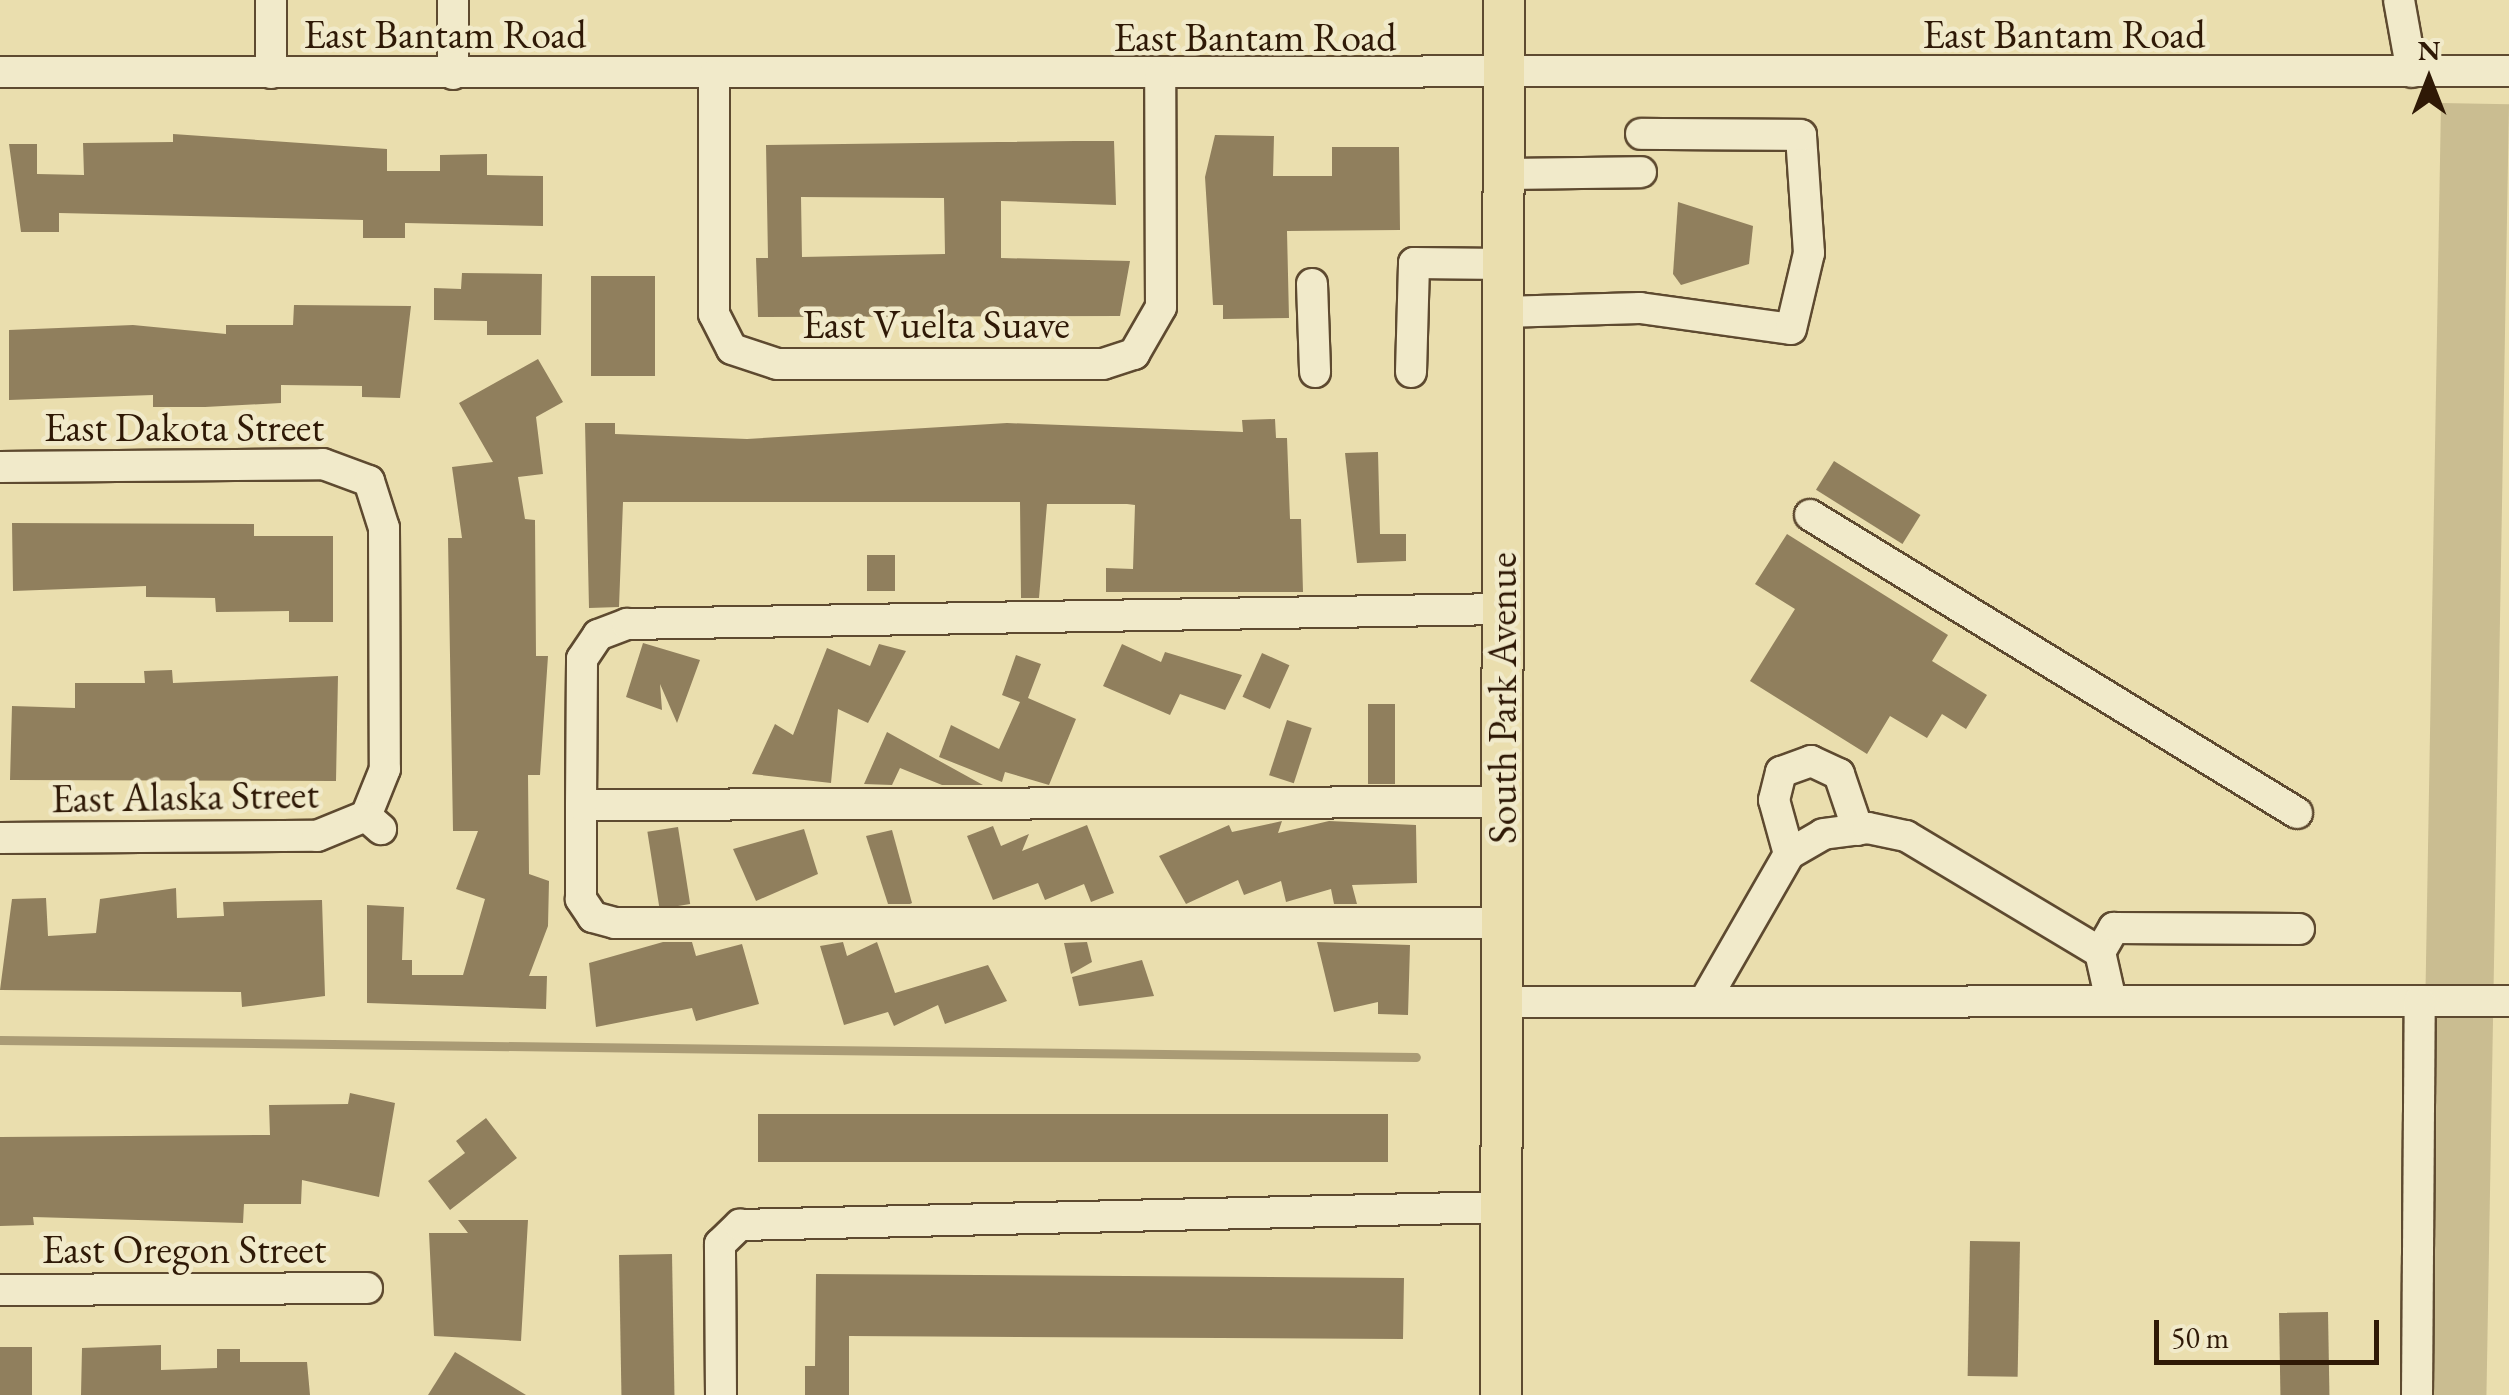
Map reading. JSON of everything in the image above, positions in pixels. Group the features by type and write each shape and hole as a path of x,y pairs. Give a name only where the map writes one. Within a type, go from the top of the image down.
{"main road":[{"name":"South Park Avenue","path":"1501,1395 1504,0"}],"street":[{"path":"271,73 272,0"},
{"path":"453,0 453,74"},
{"path":"2399,0 2412,72"},
{"name":"East Bantam Road","path":"0,72 1504,77 2509,72"},
{"name":"East Vuelta Suave","path":"714,75 712,296 722,353 777,364 1102,364 1149,354 1161,307 1160,76"},
{"path":"1503,312 1640,308 1791,329 1809,253 1801,135 1641,134"},
{"path":"1504,174 1641,172"},
{"path":"1411,372 1414,263 1504,264"},
{"path":"1312,284 1316,372"},
{"name":"East Dakota Street","path":"0,467 323,464 374,469"},
{"name":"East Alaska Street","path":"0,838 317,836 374,822 385,769 385,583 382,506 374,469"},
{"path":"1810,515 2297,812"},
{"path":"1501,924 615,924 592,917 581,899 581,805 582,659 598,636 627,624 1502,610"},
{"path":"1789,854 1774,800 1781,772 1810,761 1839,774 1858,830"},
{"path":"581,805 1502,802"},
{"path":"1704,1002 1789,854 1823,834 1858,830 1906,836 2100,952"},
{"path":"2111,1001 2100,952 2114,928 2299,929"},
{"path":"2418,1395 2420,1001"},
{"path":"1500,1002 2509,1001"},
{"path":"721,1395 720,1244 740,1225 1502,1206"},
{"name":"East Oregon Street","path":"0,1290 368,1288"}],"shaded area":[{"path":"2441,103 2509,104 2486,1395 2418,1395"}],"building":[{"path":"173,134 387,149 387,171 440,171 440,155 487,154 487,175 543,176 543,226 405,223 405,238 363,238 363,220 59,213 59,232 21,232 9,144 37,144 37,174 84,175 83,143 173,142"},
{"path":"1215,135 1274,136 1273,176 1332,176 1332,147 1399,147 1400,230 1287,231 1289,318 1223,319 1223,305 1213,305 1205,177"},
{"path":"1114,141 1116,205 1001,201 1001,258 1130,261 1120,316 758,317 756,258 768,258 766,145","holes":["801,197 944,198 945,254 802,257"]},
{"path":"1678,202 1753,226 1749,264 1681,285 1673,274"},
{"path":"462,273 542,274 541,335 487,335 487,321 434,320 434,288 461,289"},
{"path":"591,276 655,276 655,376 591,376"},
{"path":"294,305 411,306 400,398 362,397 362,386 281,385 281,403 153,407 153,395 9,400 9,330 133,325 226,334 226,325 293,325"},
{"path":"538,359 563,402 536,417 543,474 518,477 525,519 535,520 536,656 548,656 540,775 528,775 529,874 549,881 548,926 529,976 547,976 546,1009 367,1003 367,905 404,907 402,960 412,960 412,975 463,975 485,899 456,889 478,831 453,831 448,538 462,538 452,467 493,462 459,403"},
{"path":"1275,419 1276,438 1287,438 1290,519 1301,519 1303,592 1106,592 1106,568 1133,569 1135,505 1047,504 1039,598 1021,598 1020,502 623,502 619,607 589,608 585,423 615,423 615,434 747,439 1007,423 1243,432 1242,420"},
{"path":"1378,452 1380,534 1406,534 1406,561 1357,563 1345,453"},
{"path":"1834,461 1921,515 1902,544 1816,490"},
{"path":"12,523 254,524 254,536 333,536 333,622 289,622 289,611 216,612 215,598 146,597 146,586 13,591"},
{"path":"1787,534 1948,635 1932,661 1987,695 1966,729 1942,714 1927,738 1890,716 1867,754 1750,681 1795,609 1755,584"},
{"path":"867,555 895,555 895,591 867,591"},
{"path":"643,643 700,660 677,723 660,684 662,710 626,697"},
{"path":"879,644 906,651 868,723 838,709 831,783 752,774 775,724 793,735 827,648 870,666"},
{"path":"1122,644 1161,662 1165,652 1242,675 1225,710 1180,694 1170,715 1103,686"},
{"path":"1262,653 1289,665 1270,709 1242,697"},
{"path":"1016,655 1041,664 1028,698 1076,719 1049,785 1005,772 1002,782 939,757 951,725 999,749 1020,702 1002,695"},
{"path":"172,670 173,683 338,676 336,781 10,780 12,706 75,708 75,683 145,683 144,671"},
{"path":"1368,704 1395,704 1395,784 1368,784"},
{"path":"1287,720 1312,728 1294,783 1269,775"},
{"path":"887,732 983,785 942,785 900,768 892,785 864,784"},
{"path":"1282,821 1278,833 1329,821 1416,825 1417,883 1352,885 1357,904 1334,904 1331,889 1286,902 1281,881 1244,895 1238,880 1186,904 1159,856 1229,825 1232,832"},
{"path":"1087,825 1114,893 1091,902 1084,884 1045,900 1038,883 993,900 967,836 993,826 1001,846 1029,834 1022,851"},
{"path":"678,827 690,904 660,909 647,832"},
{"path":"804,829 818,874 756,901 733,849"},
{"path":"892,830 910,904 888,904 866,836"},
{"path":"176,888 177,918 224,916 223,902 322,900 325,996 242,1007 241,992 0,990 12,899 46,898 48,936 96,933 100,899"},
{"path":"663,942 692,942 696,956 742,944 759,1004 696,1021 692,1008 596,1027 589,963"},
{"path":"843,942 847,956 877,942 895,993 988,965 1007,1001 945,1024 938,1005 894,1026 888,1012 844,1025 820,946"},
{"path":"1087,942 1092,962 1071,974 1064,943"},
{"path":"1317,942 1410,945 1408,1015 1378,1014 1378,1002 1334,1012"},
{"path":"1142,960 1154,996 1079,1006 1072,977"},
{"path":"350,1093 395,1103 379,1197 302,1180 301,1204 244,1204 243,1223 33,1217 34,1225 0,1226 0,1137 270,1135 269,1105 348,1104"},
{"path":"758,1114 1388,1114 1388,1162 758,1162"},
{"path":"486,1118 517,1158 450,1210 428,1181 465,1153 456,1141"},
{"path":"458,1220 528,1220 521,1341 434,1336 429,1233 468,1233"},
{"path":"1970,1241 2020,1242 2018,1377 1968,1376"},
{"path":"672,1254 674,1395 621,1395 619,1255"},
{"path":"816,1274 1404,1278 1403,1339 849,1336 849,1395 805,1395 805,1366 815,1366"},
{"path":"2328,1312 2329,1395 2280,1395 2279,1313"},
{"path":"161,1345 161,1370 217,1368 217,1349 240,1349 240,1362 307,1362 310,1395 81,1395 82,1348"},
{"path":"0,1347 32,1347 32,1395 0,1395"},
{"path":"455,1352 526,1395 428,1395"}],"waterway":[{"path":"0,1040 1416,1057"}]}
